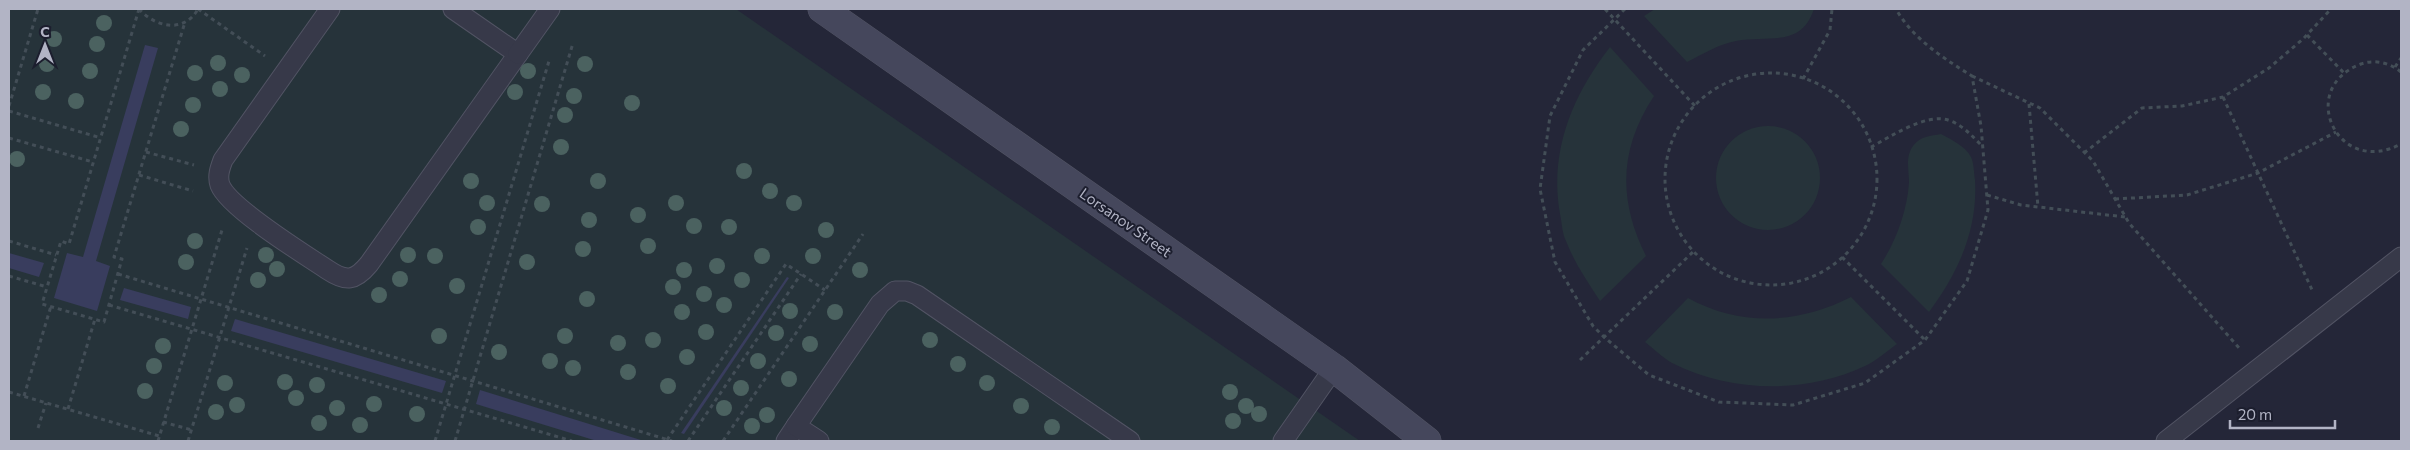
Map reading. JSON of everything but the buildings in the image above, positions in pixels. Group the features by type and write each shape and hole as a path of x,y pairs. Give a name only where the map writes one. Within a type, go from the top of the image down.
{"main road":[{"name":"Lorsanov Street","path":"822,9 1334,368 1427,441"}],"lane":[{"path":"330,9 223,160 218,172 219,184 231,202 339,277 350,278 361,274 550,9"},
{"path":"453,9 518,54"},
{"path":"2166,441 2401,257"},
{"path":"786,441 880,304 895,291 906,291 917,295 1130,441"},
{"path":"1283,441 1334,368"},
{"path":"796,426 819,441"}],"path":[{"path":"9,106 38,9"},
{"path":"139,9 148,19 159,24 172,26 185,22 198,9 286,71"},
{"path":"139,9 69,244 61,241 42,304 104,322 122,259 114,257 185,22"},
{"path":"1605,9 1696,106"},
{"path":"1626,9 1583,50 1550,116 1540,189 1555,262 1592,326 1604,337 1649,375 1719,402 1793,405 1865,383 1925,340 1967,281 1988,210 1983,148 1972,76"},
{"path":"1803,79 1830,30 1832,9"},
{"path":"1896,9 1918,36 1944,58 1972,76 2040,108 2093,161 2125,217 2258,370"},
{"path":"2084,153 2142,108 2182,106 2223,97 2269,68 2307,35 2331,9"},
{"path":"2307,35 2344,74"},
{"path":"455,441 573,43"},
{"path":"435,441 552,52"},
{"path":"2395,67 2401,58"},
{"path":"2401,72 2395,67 2381,62 2366,62 2351,68 2331,89 2328,104 2329,119 2336,132 2346,143 2359,150 2374,153 2389,150 2401,144"},
{"path":"1779,73 1803,79 1814,82 1844,102 1866,131 1877,165 1875,201 1862,234 1842,257 1806,279 1773,286 1739,280 1709,266 1684,242 1669,212 1664,178 1670,144 1686,115 1710,91 1743,76 1779,73"},
{"path":"2223,97 2325,318"},
{"path":"2029,104 2038,208"},
{"path":"9,111 100,138"},
{"path":"1871,147 1923,121 1947,120 1966,129 1983,148"},
{"path":"2115,199 2187,195 2258,172 2336,132"},
{"path":"9,138 93,162"},
{"path":"146,152 218,172"},
{"path":"139,175 231,202 158,441"},
{"path":"1987,195 2038,208 2125,217"},
{"path":"188,441 256,220"},
{"path":"723,441 863,234"},
{"path":"9,241 56,255"},
{"path":"1580,360 1694,251"},
{"path":"1842,257 1925,340"},
{"path":"667,440 786,264 825,290"},
{"path":"118,274 672,441"},
{"path":"688,441 801,274"},
{"path":"9,276 47,287"},
{"path":"109,305 572,441"},
{"path":"24,396 51,306"},
{"path":"68,409 95,319"},
{"path":"9,392 159,436"},
{"path":"38,428 46,403"},
{"path":"164,422 192,430"}],"shaded area":[{"path":"9,9 736,9 1360,441 9,441"},
{"path":"1655,9 1814,9 1801,30 1792,35 1772,39 1730,42 1687,62 1644,16"},
{"path":"1610,47 1654,96 1642,116 1634,135 1626,175 1631,215 1646,256 1600,301 1569,249 1563,231 1557,191 1561,147 1567,126 1585,85"},
{"path":"1768,126 1788,130 1805,141 1816,158 1820,178 1816,198 1805,215 1788,226 1768,230 1748,226 1731,215 1720,198 1716,178 1720,158 1731,141 1748,130"},
{"path":"1941,134 1962,146 1971,157 1975,180 1975,198 1973,216 1964,250 1949,282 1929,312 1881,264 1896,236 1903,215 1908,194 1908,159 1911,150 1922,138"},
{"path":"1851,297 1897,344 1865,366 1818,382 1768,386 1744,385 1719,380 1695,373 1672,363 1645,342 1688,298 1728,314 1749,318 1770,318 1811,313"}],"water":[{"path":"145,45 158,48 96,261 110,266 97,311 54,298 67,253 83,257"},
{"path":"9,253 44,263 39,277 9,268"},
{"path":"787,277 789,278 684,434 681,433"},
{"path":"124,288 191,307 188,319 120,300"},
{"path":"235,319 446,381 442,393 231,331"},
{"path":"480,390 644,441 597,441 476,404"}]}
